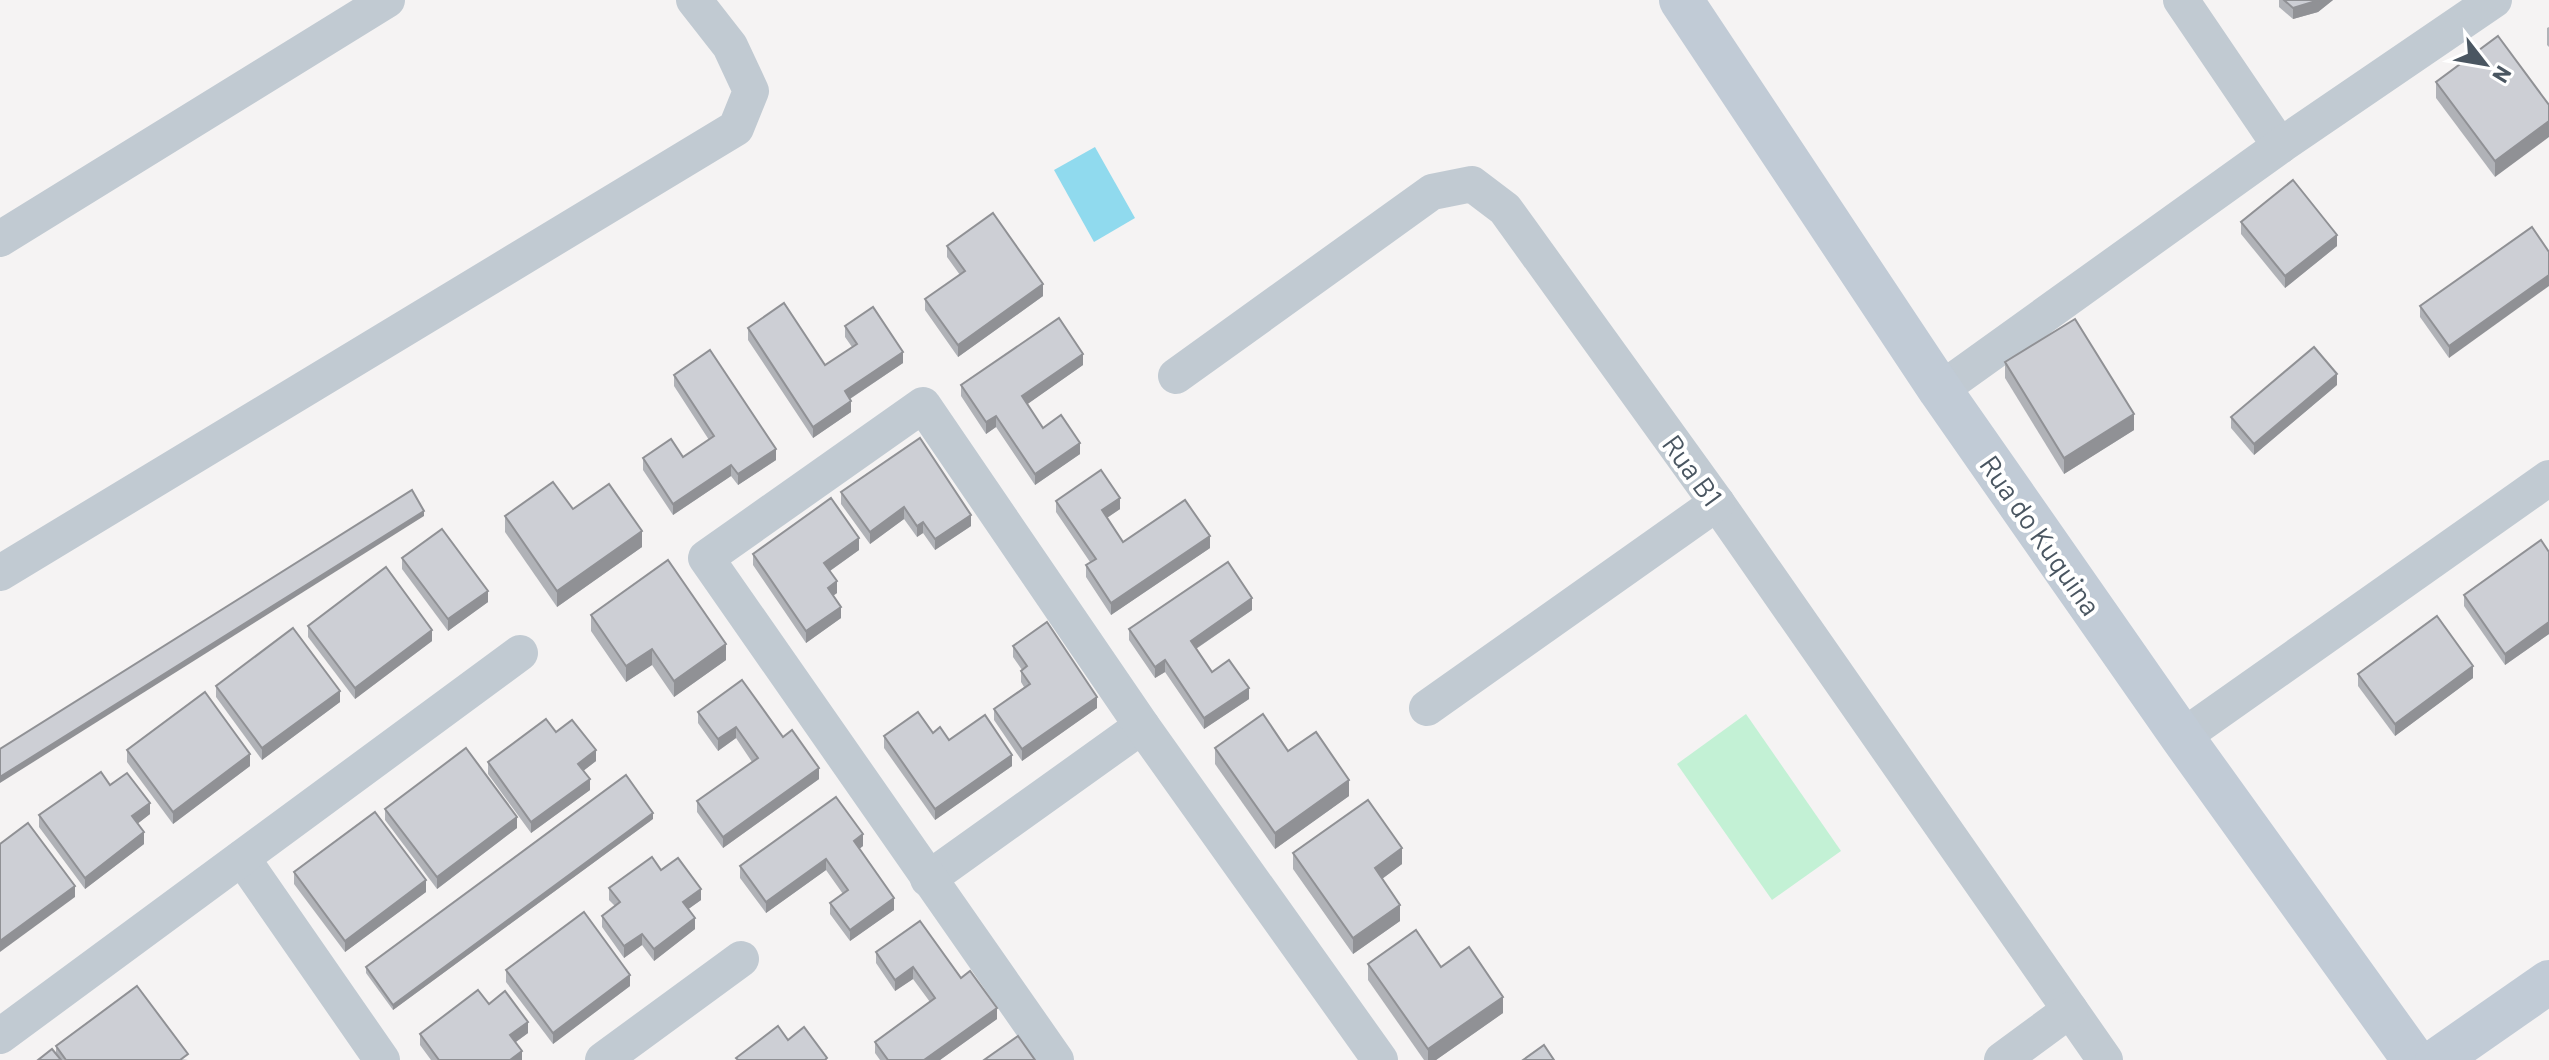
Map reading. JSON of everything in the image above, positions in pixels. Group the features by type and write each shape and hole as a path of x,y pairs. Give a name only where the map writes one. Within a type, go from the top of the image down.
{"street":[{"path":"0,239 387,0"},
{"path":"0,573 736,128 751,91 730,46 694,0"},
{"name":"Rua do Kuquina","path":"1681,0 1940,390 2182,737 2414,1060"},
{"path":"2181,0 2280,146"},
{"path":"1940,390 2280,146 2494,0"},
{"name":"Rua B1","path":"1176,376 1432,192 1472,184 1505,209 1717,503 2105,1060"},
{"path":"1056,1060 706,558 923,405 1371,1057"},
{"path":"2182,737 2549,478"},
{"path":"1427,708 1717,503"},
{"path":"0,1036 520,653"},
{"path":"928,879 1142,726"},
{"path":"242,858 382,1060"},
{"path":"603,1060 741,959"},
{"path":"2437,1060 2549,982"},
{"path":"2002,1060 2070,1010"}],"green space":[{"path":"1746,714 1841,851 1772,900 1677,764"}],"water":[{"path":"1095,147 1135,218 1094,242 1054,170"}],"building":[{"path":"2284,0 2319,0 2293,8"},
{"path":"2498,36 2549,105 2549,121 2495,161 2436,82"},
{"path":"2293,180 2337,235 2285,276 2241,222"},
{"path":"993,213 1043,284 958,345 925,299 965,271 947,246"},
{"path":"2532,227 2549,252 2549,275 2449,346 2420,306"},
{"path":"784,303 825,365 857,344 845,326 873,307 903,352 845,391 851,401 813,427 748,328"},
{"path":"1059,318 1083,354 1022,396 1043,428 1061,415 1080,443 1035,474 996,416 986,422 961,385"},
{"path":"2075,319 2134,414 2064,458 2005,362"},
{"path":"2314,347 2337,374 2254,444 2231,417"},
{"path":"710,350 776,449 738,474 731,465 673,504 643,458 671,439 683,457 714,436 674,375"},
{"path":"920,438 971,515 935,539 923,522 917,526 904,507 870,532 841,492"},
{"path":"1101,470 1120,498 1102,510 1123,542 1185,500 1210,536 1111,603 1086,565 1096,559 1056,501"},
{"path":"553,482 573,509 609,484 642,531 557,591 505,516"},
{"path":"412,490 424,511 0,777 0,749"},
{"path":"831,498 859,538 824,563 837,581 828,588 841,607 806,631 753,554"},
{"path":"442,529 488,591 448,619 402,558"},
{"path":"2541,540 2549,552 2549,622 2505,654 2464,595"},
{"path":"668,560 726,644 674,681 652,649 626,666 591,615"},
{"path":"1228,562 1252,598 1191,641 1212,672 1229,660 1249,688 1204,718 1165,660 1155,667 1129,629"},
{"path":"386,567 432,630 355,688 308,626"},
{"path":"2437,616 2473,666 2395,724 2358,674"},
{"path":"1047,622 1097,697 1022,749 994,709 1030,684 1021,671 1027,666 1013,646"},
{"path":"293,628 340,691 262,748 216,686"},
{"path":"742,680 783,737 792,730 819,768 723,837 697,801 758,758 736,727 718,739 698,712"},
{"path":"205,692 250,754 173,812 127,750"},
{"path":"918,712 933,733 940,727 949,740 985,715 1012,755 935,809 884,736"},
{"path":"1263,714 1288,751 1316,732 1349,780 1275,833 1215,748"},
{"path":"546,719 556,732 572,720 596,750 578,764 590,779 531,822 488,762"},
{"path":"466,748 517,817 437,877 385,809"},
{"path":"101,772 110,785 127,773 150,803 132,816 144,832 85,878 39,815"},
{"path":"626,775 653,813 393,1005 366,967"},
{"path":"836,797 863,834 854,841 894,898 850,930 830,903 848,890 826,859 766,902 740,866"},
{"path":"1368,800 1402,848 1375,868 1400,905 1353,938 1293,853"},
{"path":"375,812 426,880 345,941 294,872"},
{"path":"28,823 75,886 0,941 0,844"},
{"path":"652,857 661,870 678,858 701,889 683,902 695,918 654,949 642,934 624,946 602,916 620,902 609,888"},
{"path":"584,912 630,975 553,1033 506,970"},
{"path":"920,921 961,978 970,971 997,1008 924,1060 888,1060 875,1042 935,998 913,967 895,980 876,952"},
{"path":"1416,930 1441,967 1469,947 1503,997 1428,1049 1368,964"},
{"path":"137,986 188,1054 180,1060 66,1060 56,1046"},
{"path":"478,990 489,1004 505,991 528,1022 510,1035 522,1051 510,1060 439,1060 420,1034"},
{"path":"778,1026 788,1040 804,1027 827,1058 736,1058"},
{"path":"1018,1036 1035,1060 984,1060"},
{"path":"1544,1045 1554,1060 1523,1060"},
{"path":"52,1049 61,1060 38,1060"}]}
